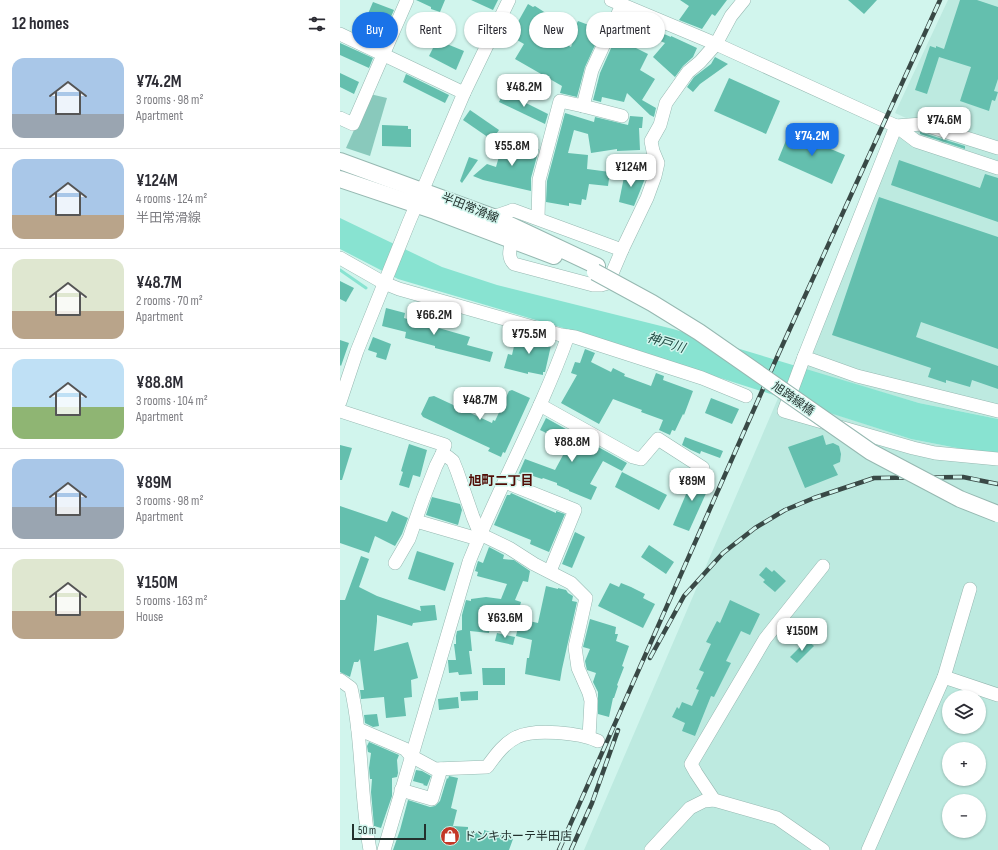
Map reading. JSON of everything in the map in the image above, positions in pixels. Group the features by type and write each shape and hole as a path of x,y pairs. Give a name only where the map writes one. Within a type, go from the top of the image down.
{"main road":[{"name":"半田常滑線","path":"340,161 423,190 493,217 596,269"},
{"name":"半田常滑線","path":"340,178 596,269"},
{"name":"旭跨線橋","path":"596,269 654,297 717,336 754,366 872,448 963,495 998,508"},
{"name":"旭跨線橋","path":"596,269 699,332 870,452 960,500 998,514"}],"street":[{"path":"340,118 353,124 407,0"},
{"path":"340,402 357,350 416,205 464,93 509,0"},
{"path":"512,240 509,256 510,260 514,264 593,285 608,283 647,198 655,176 658,163 651,141 660,125 666,103 688,72 716,44 731,16 744,0"},
{"path":"583,106 592,70 616,2 716,44 896,126 916,141 998,168"},
{"path":"340,34 464,93"},
{"path":"538,218 539,180 560,101 622,116"},
{"path":"896,126 922,124 998,148"},
{"path":"896,126 786,402 784,411 934,453 998,459"},
{"path":"493,217 513,210 622,250"},
{"path":"340,258 384,283 399,289 553,333 575,337 702,378 746,396"},
{"path":"384,850 469,562 479,537 556,370 568,336"},
{"path":"804,357 857,376 998,410"},
{"path":"540,405 633,457 641,459 658,439 703,468"},
{"path":"340,411 445,445 425,492 409,539 395,563"},
{"path":"442,454 453,462 458,471 479,537"},
{"path":"504,482 575,510 550,571"},
{"path":"358,729 404,749 411,756 435,769 487,767 503,747 516,737 527,733 562,733 594,739 589,693 578,668 574,647 586,598 571,583 534,564 509,548 479,537 416,521"},
{"path":"714,800 692,764 765,639 823,566"},
{"path":"868,850 944,677 970,589"},
{"path":"944,677 998,695"},
{"path":"340,680 351,688 358,729 364,822 370,850"},
{"path":"401,790 432,799 441,769"},
{"path":"651,850 690,808 704,801 714,800 777,818 823,850"}],"shaded area":[{"path":"948,0 998,0 998,419 919,403 795,367 906,118 895,113"},
{"path":"370,94 387,98 370,156 346,148"},
{"path":"779,396 911,439 998,456 998,850 584,850"}],"water":[{"name":"神戸川","path":"340,218 442,267 497,285 673,329 919,403 998,419 998,456 911,439 580,333 398,279 340,249"}],"building":[{"path":"416,0 445,0 440,12 431,9 431,7"},
{"path":"471,0 498,0 493,10"},
{"path":"680,0 727,0 715,16 712,14 702,29 679,20 689,6"},
{"path":"848,0 877,0 864,14"},
{"path":"960,0 977,0 998,7 998,79 994,91 998,92 995,101 992,100 989,111 960,101 971,67 939,57 927,94 915,90 930,46 936,48 936,46 944,49"},
{"path":"373,2 394,10 393,12 369,12"},
{"path":"528,4 533,7 535,6 544,12 529,12 529,48 578,48 578,21 586,24 586,48 594,48 585,67 577,97 560,93 562,86 515,59 524,44 521,42 521,16"},
{"path":"665,34 697,48 693,57 683,66 675,77 653,57 661,48 665,48"},
{"path":"340,43 373,58 369,68 340,55"},
{"path":"433,48 456,48 464,51 456,70 429,56"},
{"path":"611,48 636,48 648,54 640,70 655,79 642,100 656,108 654,117 627,93 624,102 602,97 601,102 593,100 600,73"},
{"path":"715,57 728,64 700,84 693,92 687,87 694,77 711,64"},
{"path":"340,73 359,82 354,94 340,87"},
{"path":"406,74 449,95 445,103 403,82"},
{"path":"729,78 780,101 766,134 714,111"},
{"path":"504,92 548,114 545,124 499,102"},
{"path":"470,110 499,130 492,140 463,120"},
{"path":"565,113 594,122 595,117 628,125 630,116 643,117 642,128 639,128 640,150 617,151 617,149 591,153 588,134 574,130 568,153 588,155 587,169 610,172 608,186 589,184 586,200 582,199 581,205 569,203 569,206 546,202 547,181"},
{"path":"382,125 408,126 408,129 411,129 411,147 382,146"},
{"path":"801,130 822,139 819,144 845,155 832,184 778,160 787,138 795,141"},
{"path":"920,132 965,146 965,149 920,134"},
{"path":"512,142 539,149 531,178 531,191 483,180 473,176 487,164 496,167 500,153"},
{"path":"469,157 478,160 462,183 460,181"},
{"path":"899,160 980,188 985,174 998,178 998,222 891,185"},
{"path":"625,172 646,176 634,206 619,202"},
{"path":"879,197 998,237 998,349 921,322 916,337 998,366 998,389 972,380 970,387 946,380 946,383 928,377 931,368 832,335"},
{"path":"340,281 354,288 346,302 340,299"},
{"path":"386,308 405,313 404,318 470,337 467,345 493,352 490,362 435,348 435,346 405,338 406,332 382,326"},
{"path":"517,333 552,341 543,375 528,372 528,374 504,368 508,354 512,355"},
{"path":"373,337 391,344 386,360 376,357 377,353 368,350"},
{"path":"340,340 349,343 341,366 340,365"},
{"path":"585,349 595,353 591,362 611,372 613,368 625,374 624,376 651,386 656,373 664,376 663,380 693,391 684,415 683,414 675,431 672,430 670,435 659,430 663,420 613,399 599,424 561,403 577,375 571,373 575,362 580,363"},
{"path":"512,390 530,398 505,453 503,452 501,457 488,451 490,448 423,417 421,414 429,397 434,396 492,423 493,420 495,421 509,391"},
{"path":"711,398 739,409 732,424 705,413"},
{"path":"546,418 627,463 622,471 603,461 590,484 597,487 591,500 557,485 557,483 543,478 530,475 528,479 518,475 525,459 555,470 569,444 540,430"},
{"path":"823,435 826,445 833,443 839,446 841,454 840,462 833,465 838,475 805,488 788,447"},
{"path":"685,437 723,451 720,458 701,451 700,454 682,445"},
{"path":"409,444 427,450 420,477 413,475 409,488 399,485 403,472 401,471"},
{"path":"340,445 352,448 342,480 340,480"},
{"path":"622,472 667,495 659,510 615,487"},
{"path":"695,473 712,480 689,531 673,525"},
{"path":"511,493 556,513 556,511 565,514 549,552 530,544 531,540 494,525 507,495 510,495"},
{"path":"432,497 460,504 462,510 458,525 426,515"},
{"path":"340,506 387,522 392,511 408,518 402,534 395,546 375,536 369,553 340,543"},
{"path":"575,532 585,537 572,568 562,564"},
{"path":"649,545 674,562 666,574 641,557"},
{"path":"489,547 504,555 503,559 514,560 530,571 528,582 523,581 515,600 521,602 518,613 498,608 497,614 491,613 489,633 470,631 472,651 469,651 472,674 459,675 458,672 449,673 448,660 456,660 454,644 456,644 457,631 462,630 462,615 466,600 471,601 471,599 486,597 501,599 507,584 477,576 478,572 475,571 478,561 483,563"},
{"path":"417,551 454,563 445,591 408,579"},
{"path":"361,556 369,559 359,587 377,596 421,611 420,606 435,605 437,620 413,623 412,626 377,615 374,651 408,642 418,678 411,680 412,697 404,698 406,716 386,718 384,697 361,699 360,690 364,690 360,659 358,662 354,662 350,677 340,672 340,600 345,600"},
{"path":"766,567 772,572 774,570 786,581 775,592 763,582 765,580 759,575"},
{"path":"610,583 619,587 621,583 631,587 645,594 643,598 655,604 643,628 598,606"},
{"path":"546,586 566,590 573,596 572,601 577,602 560,681 525,674 527,658 529,658 532,640 516,636 520,619 538,623"},
{"path":"730,600 760,614 750,635 741,631 726,661 731,663 714,697 711,696 695,736 682,731 685,723 672,717 677,707 679,709 682,702 692,706 699,690 696,689 704,672 699,670 711,644 706,642 717,621 720,623"},
{"path":"590,619 616,627 615,634 618,634 616,641 629,646 622,666 624,667 613,698 609,717 598,714 598,692 593,682 596,673 587,670 585,661 590,649 583,647"},
{"path":"497,633 515,637 513,645 495,641"},
{"path":"807,640 814,646 797,663 790,657"},
{"path":"482,668 505,668 505,685 483,685"},
{"path":"478,691 478,700 461,701 460,692"},
{"path":"458,697 459,708 439,710 438,699"},
{"path":"377,714 379,726 373,727 365,723 364,715"},
{"path":"369,742 399,755 397,760 398,773 397,777 392,778 392,796 381,828 374,826 371,792 372,779 370,779 369,768 371,753 368,752 367,746"},
{"path":"416,770 422,771 431,776 427,786 413,781"},
{"name":"ドンキホーテ半田店","path":"449,776 458,778 451,808 457,810 453,826 468,827 468,832 484,833 484,830 513,839 509,850 393,850 408,800 430,807 435,806 440,801 447,778 448,779"}],"waterway":[{"path":"340,270 366,288"}],"railway":[{"path":"559,850 778,355 940,0"},
{"path":"650,658 684,596 723,553 755,528 785,510 814,498 874,478 963,477 998,484"},
{"path":"571,850 592,803 618,730"}],"place":[{"name":"ドンキホーテ半田店","path":"450,836"}],"district":[{"name":"旭町二丁目","path":"501,481"}]}
